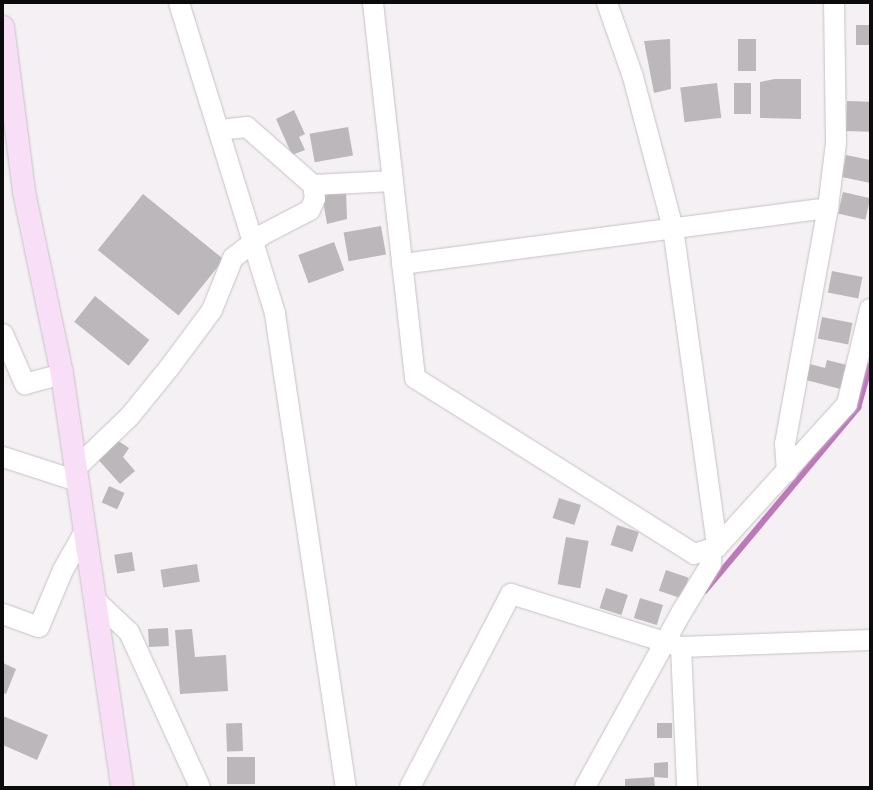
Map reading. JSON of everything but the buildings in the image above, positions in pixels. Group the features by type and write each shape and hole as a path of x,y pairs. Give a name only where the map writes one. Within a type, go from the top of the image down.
{"street":[{"path":"179,3 220,130 275,314 346,787"},
{"path":"373,3 415,378 694,554 714,548 787,472 847,404 870,309"},
{"path":"585,787 673,644 711,564 714,548 673,228 633,77 607,3"},
{"path":"787,472 785,444 828,208 836,143 834,3"},
{"path":"3,27 24,192 62,374 122,787"},
{"path":"77,474 130,416 212,310 233,258 262,235 310,210 315,199 313,185 247,127 220,130"},
{"path":"313,185 393,181"},
{"path":"402,264 828,208"},
{"path":"3,334 26,384 62,374"},
{"path":"4,461 77,474"},
{"path":"3,614 39,627 63,570 85,531"},
{"path":"410,787 511,594 673,644 870,640"},
{"path":"94,599 129,632 200,787"},
{"path":"673,644 687,787"}],"waterway":[{"path":"705,591 858,408 870,366"}]}
